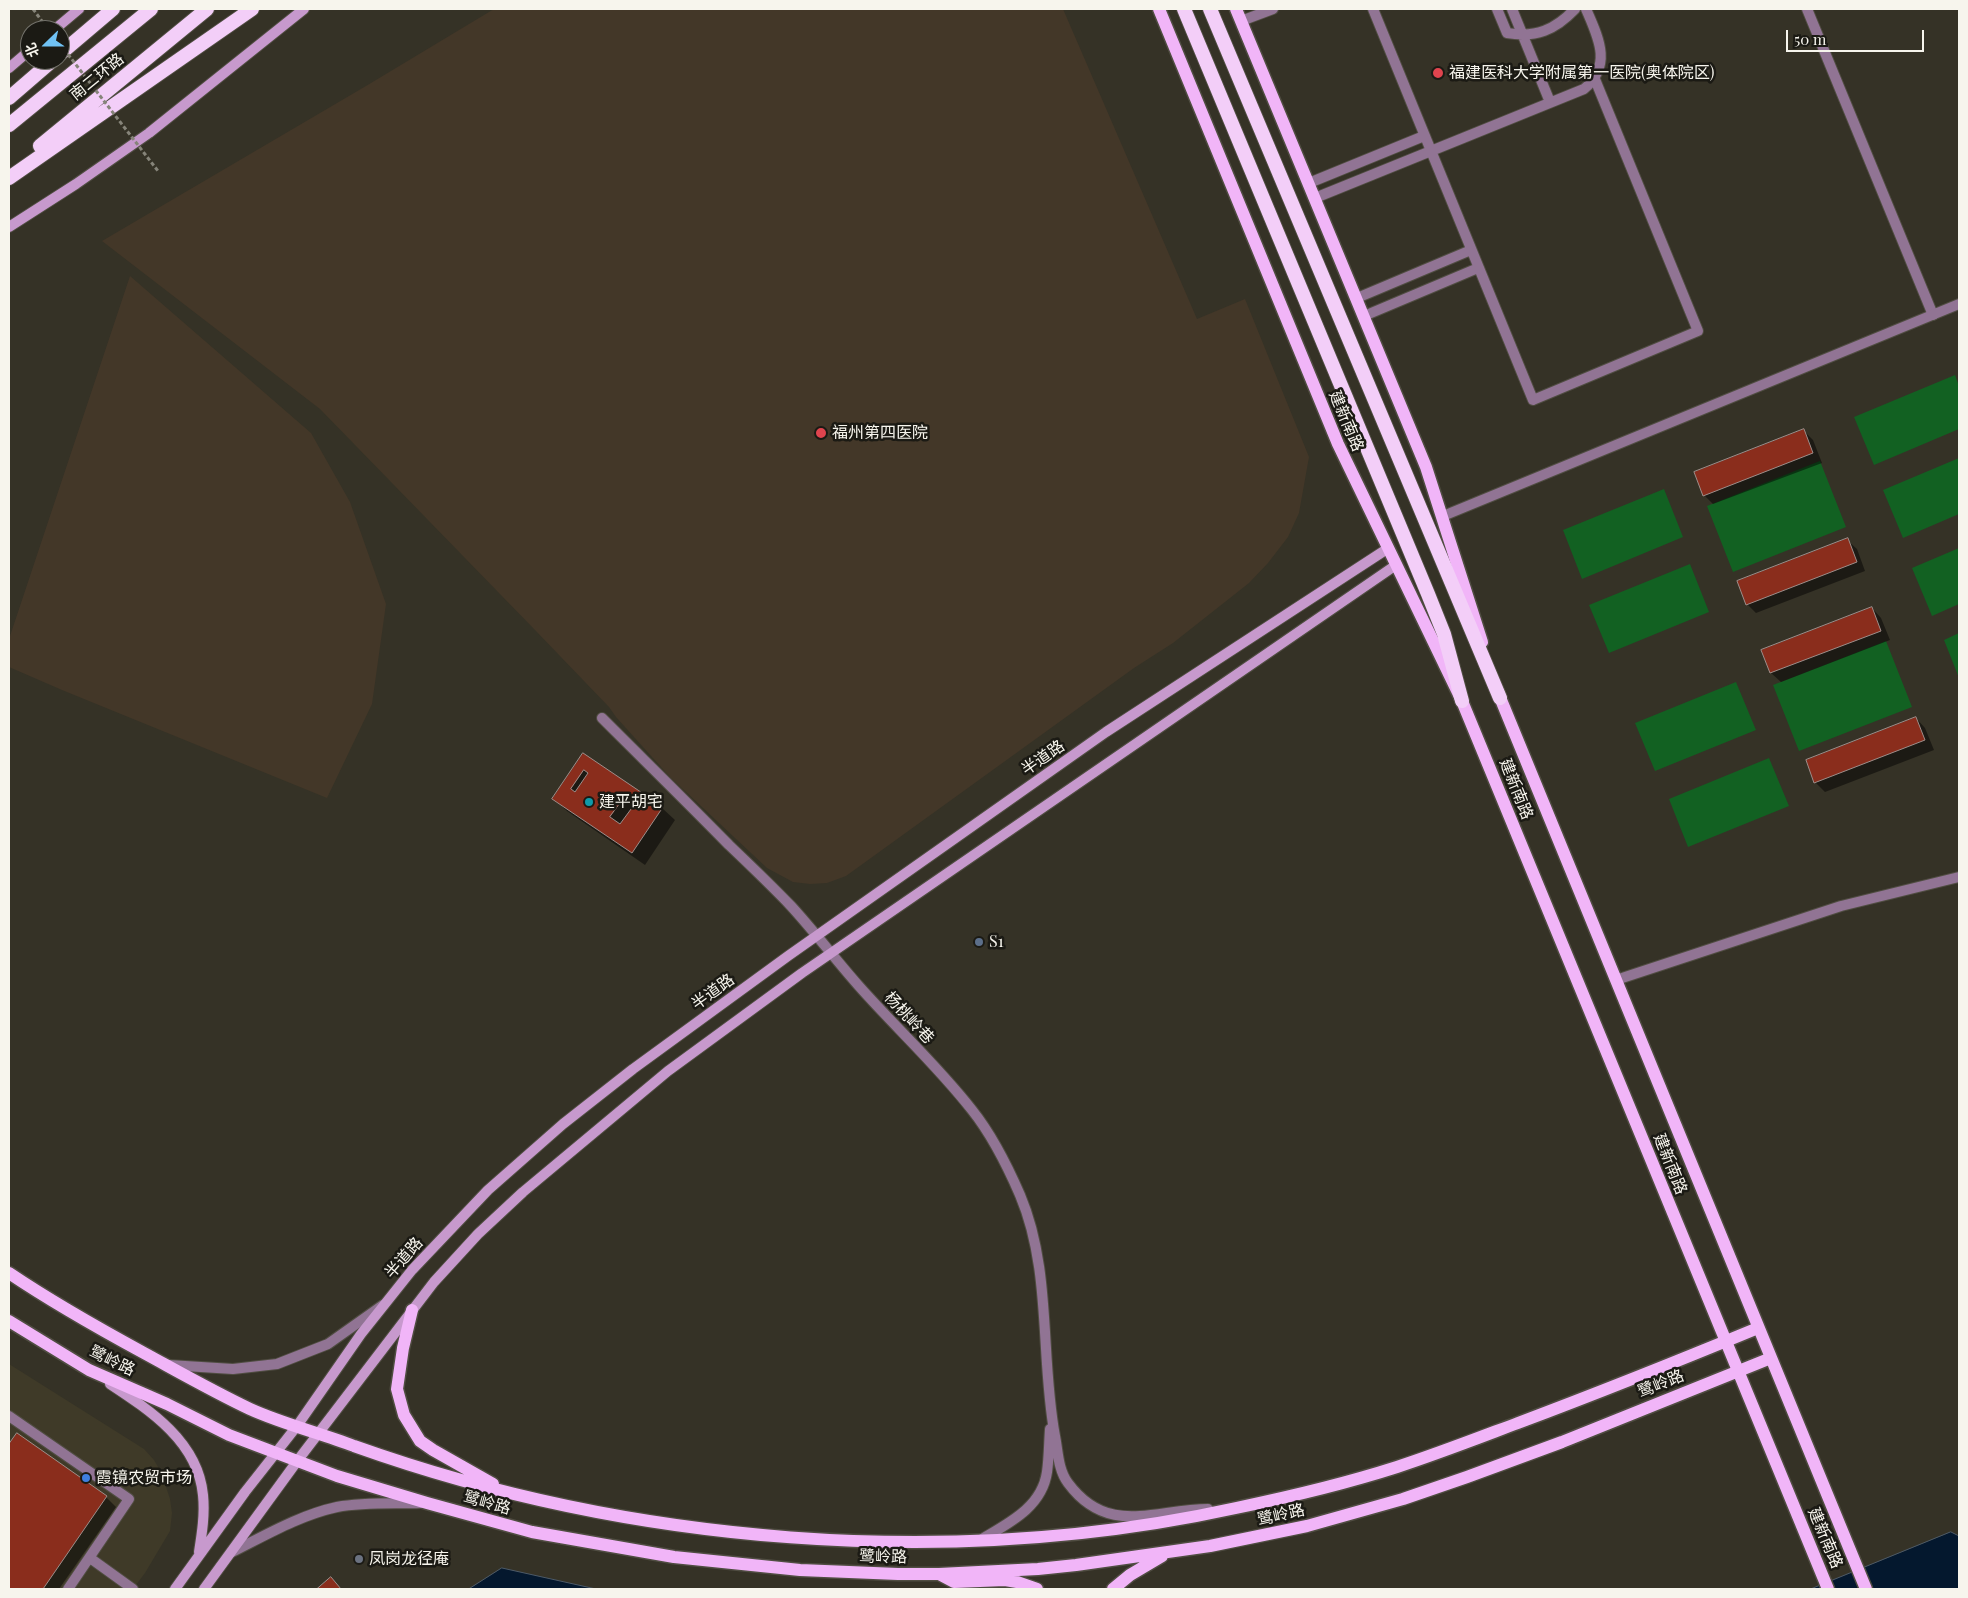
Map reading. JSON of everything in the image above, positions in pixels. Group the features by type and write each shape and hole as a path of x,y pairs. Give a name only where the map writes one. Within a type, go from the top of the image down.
{"highway":[{"path":"70,46 113,9"},
{"name":"南二环路","path":"9,125 151,9"},
{"name":"南二环路","path":"9,172 207,9"},
{"path":"9,178 252,9"},
{"path":"1184,9 1428,594 1444,634 1462,701"},
{"path":"1210,9 1500,698"},
{"path":"9,98 41,70"}],"main road":[{"path":"66,20 79,9"},
{"path":"9,227 76,184 149,133 304,9"},
{"name":"建新南路","path":"1159,9 1338,444 1462,701 1827,1585"},
{"name":"建新南路","path":"1236,9 1408,419 1443,516 1500,698 1866,1589"},
{"path":"9,68 20,59"},
{"name":"半道路","path":"174,1589 297,1426 361,1334 412,1270 488,1190 549,1136 633,1069 817,936 1106,732 1387,549"},
{"path":"204,1589 298,1460 434,1282 483,1228 594,1131 683,1059 802,973 1396,565"},
{"name":"鹭岭路","path":"9,1273 111,1336 252,1410 398,1461 513,1494 662,1524 828,1539 980,1540 1074,1533 1145,1524 1233,1509 1398,1467 1618,1386 1758,1328"},
{"path":"412,1310 403,1348 397,1388 404,1415 420,1441 513,1494"},
{"name":"鹭岭路","path":"9,1320 89,1370 167,1404 228,1435 337,1476 532,1532 674,1557 740,1565 830,1572 939,1574 1038,1569 1170,1552 1274,1533 1339,1518 1410,1496 1562,1442 1770,1358"},
{"path":"89,1370 161,1420 175,1433 192,1458 200,1478 203,1494 203,1527 199,1555"},
{"path":"1113,1589 1130,1575 1170,1552"},
{"path":"939,1574 954,1582 1005,1580 1037,1589"}],"street":[{"path":"1241,22 1273,9"},
{"path":"1373,9 1533,400 1698,331 1594,77"},
{"path":"1497,9 1507,33 1522,36 1546,31 1558,24 1575,9"},
{"path":"1512,9 1550,102"},
{"path":"1315,198 1584,89 1592,82 1601,54 1601,44 1586,9"},
{"path":"1807,9 1933,315"},
{"path":"1309,183 1424,136"},
{"path":"1357,298 1470,250"},
{"path":"1364,316 1478,268"},
{"path":"1443,516 1959,304"},
{"name":"杨桃岭巷","path":"602,718 790,905 857,984 972,1111 996,1145 1031,1225 1036,1250 1051,1413"},
{"path":"1616,980 1841,906 1959,877"},
{"path":"166,1365 233,1368 277,1364 328,1344 385,1303"},
{"path":"1051,1413 1061,1471 1066,1481 1076,1492 1097,1508 1120,1517 1135,1517 1190,1509 1233,1509"},
{"path":"980,1540 1025,1512 1037,1498 1047,1474 1051,1413"},
{"path":"9,1416 129,1499 68,1589"},
{"path":"232,1552 305,1516 338,1507 365,1504 427,1503"},
{"path":"90,1558 133,1589"}],"path":[{"path":"33,9 41,20"},
{"path":"70,57 158,171"}],"shaded area":[{"name":"福州第四医院","path":"494,9 1063,9 1197,319 1245,299 1309,457 1299,513 1288,537 1268,563 1249,583 1173,643 1134,668 846,876 827,883 810,884 793,882 767,868 670,777 609,707 320,409 102,241"},
{"path":"130,276 311,433 350,502 386,604 372,704 327,798 9,667 9,639"},
{"name":"霞镜农贸市场","path":"9,1364 144,1449 154,1460 161,1472 170,1499 172,1513 170,1531 145,1573 133,1589 9,1589"}],"green space":[{"path":"1955,375 1959,386 1959,429 1874,465 1854,417"},
{"path":"1959,458 1959,514 1903,538 1883,490"},
{"path":"1820,461 1846,527 1733,572 1707,506"},
{"path":"1664,489 1683,537 1582,579 1563,530"},
{"path":"1959,548 1959,604 1932,616 1912,568"},
{"path":"1690,564 1709,612 1609,653 1589,605"},
{"path":"1959,633 1959,678 1944,640"},
{"path":"1886,641 1912,707 1799,751 1773,685"},
{"path":"1736,682 1756,730 1655,771 1635,723"},
{"path":"1769,758 1789,806 1688,847 1669,799"}],"water":[{"path":"1951,1532 1959,1536 1959,1589 1811,1589"},
{"path":"502,1568 596,1589 469,1589"}],"building":[{"path":"1804,429 1813,453 1703,496 1694,472"},
{"path":"1848,538 1857,562 1746,605 1737,581"},
{"path":"1872,607 1881,631 1770,673 1761,650"},
{"path":"1916,717 1925,740 1814,783 1806,760"},
{"name":"建平胡宅","path":"583,753 663,807 632,853 552,799","holes":["584,770 588,773 575,792 571,789","624,798 634,805 620,824 610,817"]},
{"path":"17,1433 107,1496 43,1589 9,1589 9,1444"},
{"path":"331,1577 341,1589 317,1589"}],"place":[{"name":"福建医科大学附属第一医院(奥体院区)","path":"1438,73"},
{"name":"福州第四医院","path":"821,433"},
{"name":"建平胡宅","path":"589,802"},
{"name":"S1","path":"979,942"},
{"name":"霞镜农贸市场","path":"86,1478"},
{"name":"凤岗龙径庵","path":"359,1559"}]}
